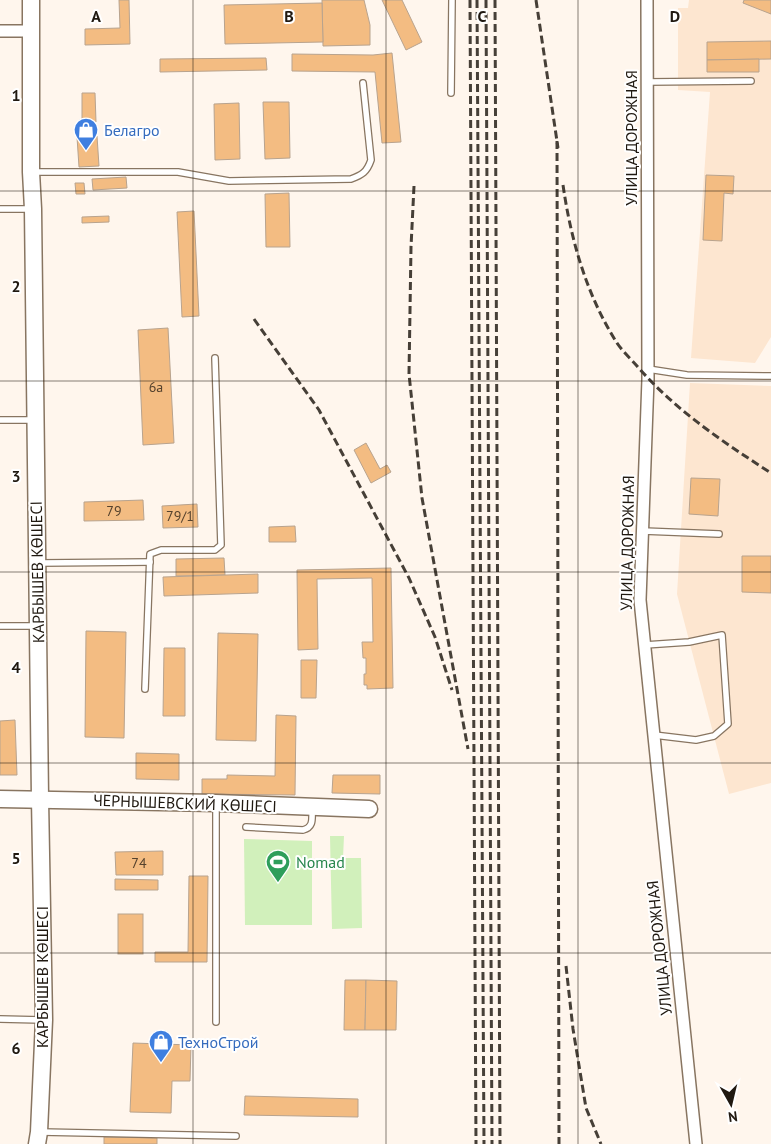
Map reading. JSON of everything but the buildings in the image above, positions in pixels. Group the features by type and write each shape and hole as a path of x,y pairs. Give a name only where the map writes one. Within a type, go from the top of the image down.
{"main road":[{"name":"КАРБЫШЕВ КӨШЕСІ","path":"31,0 31,172 44,1020 38,1138"},
{"name":"ЧЕРНЫШЕВСКИЙ КӨШЕСІ","path":"0,799 216,803 369,809"}],"street":[{"name":"УЛИЦА ДОРОЖНАЯ","path":"647,0 648,369 640,600 696,1144"},
{"path":"0,31 31,31"}],"lane":[{"path":"451,93 452,0"},
{"path":"648,82 751,82"},
{"path":"31,172 178,172 229,181 351,179 362,175 368,169 371,160 363,83"},
{"path":"0,210 33,209"},
{"path":"145,689 150,554 161,550 215,550 221,545 215,358"},
{"path":"648,369 687,375 771,376"},
{"path":"0,420 35,420"},
{"path":"643,531 719,534"},
{"path":"37,563 150,562"},
{"path":"0,626 38,626"},
{"path":"645,645 690,642 722,635 728,724 714,736 696,740 654,735"},
{"path":"216,803 216,1022"},
{"path":"246,828 303,830 309,828 312,823 312,807"},
{"path":"0,1019 44,1020"},
{"path":"38,1138 236,1136"}],"shaded area":[{"path":"689,0 771,0 771,337 755,363 691,358 710,92 678,90 678,8 688,8"},
{"path":"690,383 771,386 771,783 729,794 677,594"}],"green space":[{"name":"Nomad","path":"330,836 344,836 343,858 361,858 362,928 332,929"},
{"name":"Nomad","path":"244,839 312,841 312,925 245,925"}],"railway":[{"path":"470,0 476,1144"},
{"path":"477,0 484,1144"},
{"path":"486,0 492,1144"},
{"path":"495,0 500,1144"},
{"path":"536,0 558,148"},
{"path":"557,141 559,1144"},
{"path":"563,185 566,206 582,267 597,306 619,346 652,382 683,411 771,473"},
{"path":"414,186 409,374 422,498 468,749"},
{"path":"254,319 319,410 409,578 435,637 452,690"},
{"path":"566,966 573,1029 586,1108 601,1144"}],"place":[{"name":"Белагро","path":"86,151"},
{"name":"Nomad","path":"278,883"},
{"name":"ТехноСтрой","path":"161,1063"}]}
